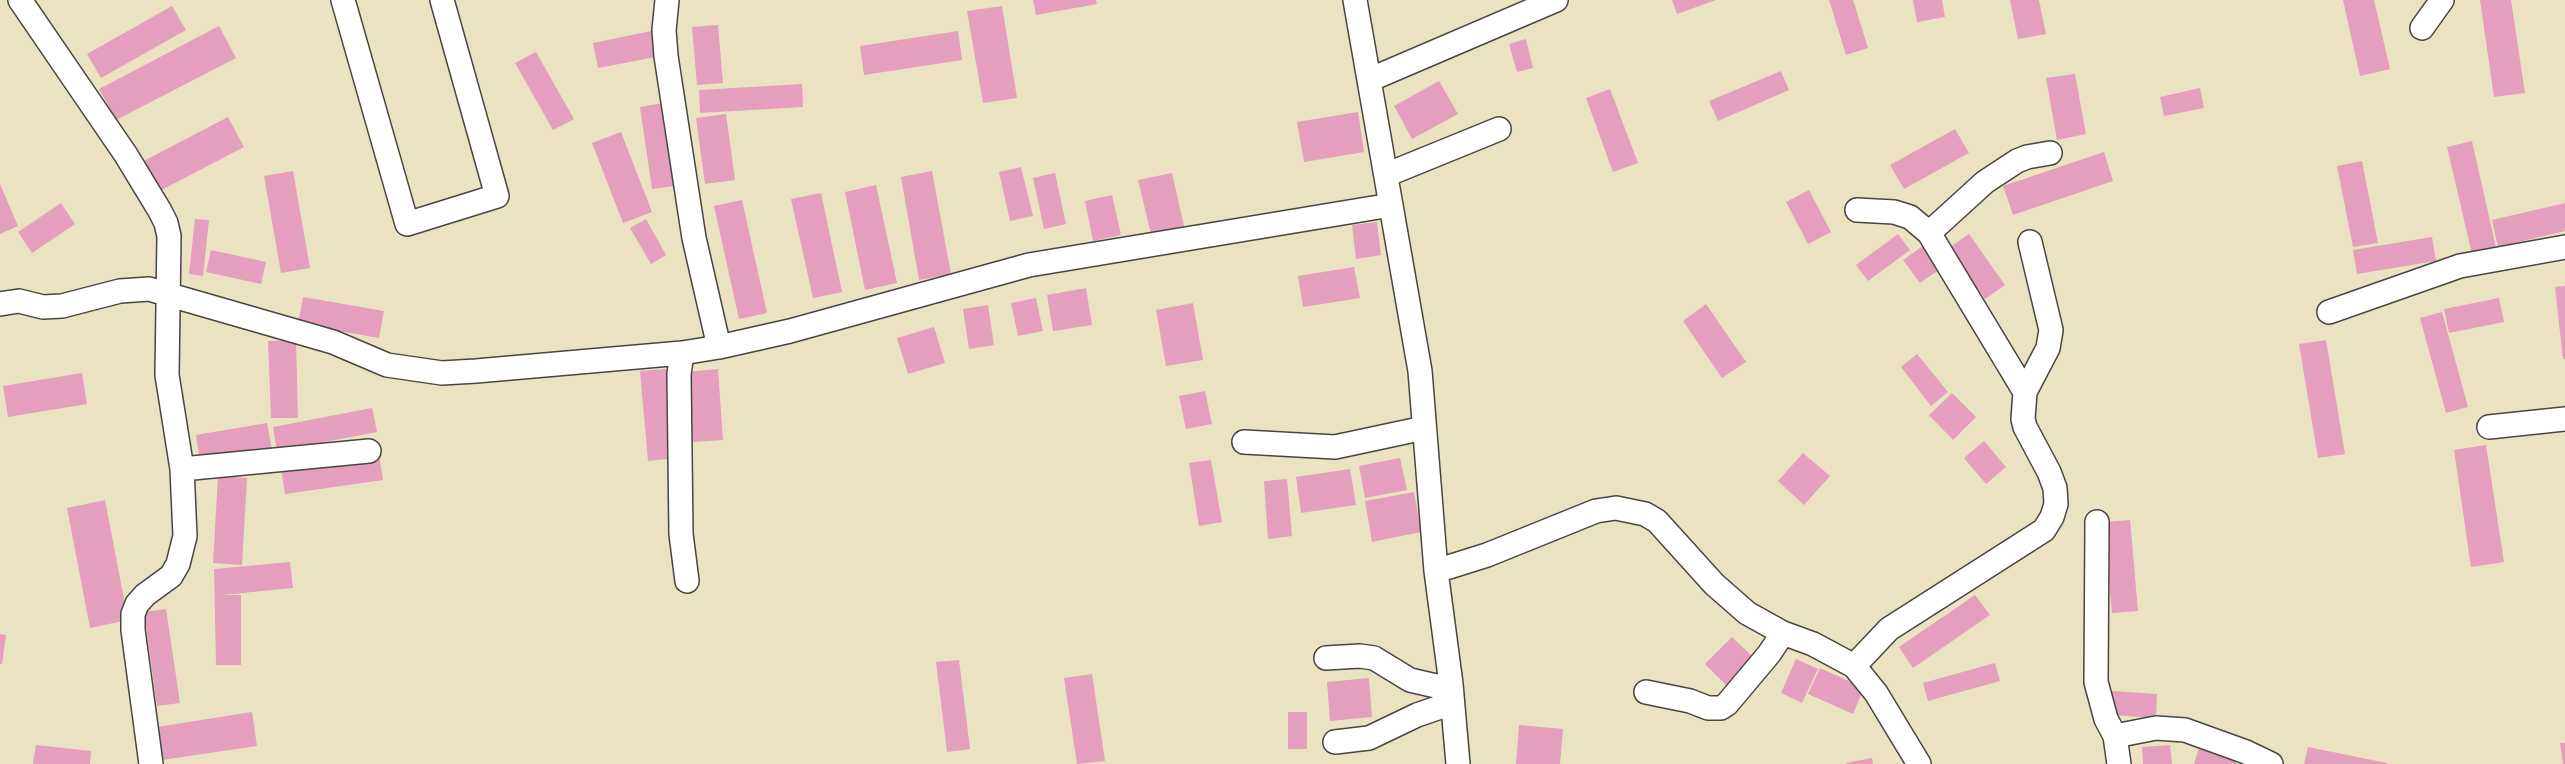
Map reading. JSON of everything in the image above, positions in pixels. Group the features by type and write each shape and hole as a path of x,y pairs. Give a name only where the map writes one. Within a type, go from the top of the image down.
{"street":[{"path":"20,0 126,155 166,223 170,250 166,292 167,375 182,469 185,536 182,553 170,576 145,595 137,604 134,614 151,764"},
{"path":"343,0 407,224 497,196 442,0"},
{"path":"667,0 664,30 666,56 694,238 719,347"},
{"path":"1355,0 1420,371 1436,571 1458,764"},
{"path":"1369,80 1556,0"},
{"path":"2422,28 2442,0"},
{"path":"1386,175 1499,129"},
{"path":"1929,233 1985,183 2017,161 2027,156 2050,153"},
{"path":"0,304 19,301 52,307 128,290 149,289 333,342 387,365 412,370 453,372 682,353 719,347 790,331 1029,265 1391,205"},
{"path":"1857,210 1894,212 1910,217 1929,233 2025,392"},
{"path":"1854,666 1889,629 2044,530 2053,517 2055,488 2025,427 2023,406 2025,392 2048,348 2050,330 2030,243"},
{"path":"2329,312 2460,266 2565,247"},
{"path":"682,353 679,374 681,534 687,581"},
{"path":"2489,427 2565,419"},
{"path":"1244,442 1335,447 1424,428"},
{"path":"182,469 369,451"},
{"path":"1436,571 1487,555 1596,511 1616,508 1644,513 1657,521 1747,613 1854,666 1876,693 1919,764"},
{"path":"2096,522 2096,682 2106,719 2115,736 2119,764"},
{"path":"1646,692 1678,698 1708,708 1721,708 1769,654 1783,633"},
{"path":"1326,658 1374,658 1410,680 1436,686 1451,693"},
{"path":"1335,742 1369,738 1417,715 1451,693"},
{"path":"2115,736 2157,729 2185,730 2271,764"}],"building":[{"path":"1033,0 1096,0 1097,4 1036,15"},
{"path":"1672,0 1716,0 1677,14"},
{"path":"1829,0 1853,0 1868,48 1846,55"},
{"path":"1913,0 1942,0 1945,17 1917,22"},
{"path":"2010,0 2039,0 2046,34 2018,39"},
{"path":"2343,0 2374,0 2390,69 2360,76"},
{"path":"2480,0 2511,0 2525,93 2494,97"},
{"path":"172,6 186,30 101,78 87,54"},
{"path":"1002,6 1017,98 983,103 967,11"},
{"path":"718,25 723,83 697,85 692,27"},
{"path":"219,26 236,58 116,120 99,89"},
{"path":"656,30 661,56 598,68 593,43"},
{"path":"958,31 962,60 864,75 860,46"},
{"path":"1526,39 1533,68 1517,72 1509,44"},
{"path":"536,52 574,119 553,130 515,63"},
{"path":"1781,71 1789,90 1718,121 1709,101"},
{"path":"2075,74 2086,134 2057,140 2046,78"},
{"path":"1439,81 1458,114 1412,139 1394,106"},
{"path":"802,84 803,107 700,113 699,90"},
{"path":"2200,88 2204,108 2164,116 2160,97"},
{"path":"1610,89 1638,163 1613,172 1586,98"},
{"path":"669,102 681,185 652,189 640,107"},
{"path":"1358,112 1364,152 1304,162 1297,122"},
{"path":"726,114 735,180 705,184 696,118"},
{"path":"228,117 244,147 154,194 138,164"},
{"path":"1955,129 1969,153 1904,189 1890,165"},
{"path":"621,132 652,212 623,223 592,143"},
{"path":"2472,141 2496,248 2472,254 2447,147"},
{"path":"2104,152 2113,181 2013,215 2003,186"},
{"path":"2362,161 2378,243 2353,247 2337,166"},
{"path":"1021,167 1033,216 1010,221 999,172"},
{"path":"293,171 310,268 281,273 264,176"},
{"path":"932,171 951,274 919,280 901,177"},
{"path":"1055,173 1066,224 1044,229 1033,178"},
{"path":"1172,173 1184,226 1151,234 1138,180"},
{"path":"0,184 18,226 0,234"},
{"path":"876,185 897,283 865,290 845,192"},
{"path":"1809,190 1831,232 1808,244 1786,202"},
{"path":"821,193 842,292 813,298 791,199"},
{"path":"1112,195 1121,235 1093,241 1085,201"},
{"path":"742,200 767,313 739,319 714,206"},
{"path":"61,203 75,224 32,253 18,232"},
{"path":"2565,203 2565,231 2498,247 2492,220"},
{"path":"195,219 209,220 203,276 189,274"},
{"path":"646,219 666,255 651,264 630,228"},
{"path":"1377,222 1381,255 1356,259 1352,225"},
{"path":"1898,234 1910,250 1868,281 1856,265"},
{"path":"1969,234 2005,285 1985,299 1949,248"},
{"path":"2432,237 2436,261 2357,274 2353,250"},
{"path":"1923,246 1939,270 1920,283 1903,260"},
{"path":"211,250 266,262 261,284 206,272"},
{"path":"1354,267 1360,298 1303,307 1298,276"},
{"path":"2565,286 2565,359 2563,359 2555,287"},
{"path":"1086,288 1092,325 1053,331 1047,295"},
{"path":"303,297 384,311 379,338 298,324"},
{"path":"1036,298 1043,331 1018,336 1011,303"},
{"path":"2499,298 2504,322 2449,333 2444,309"},
{"path":"1193,303 1203,360 1166,366 1156,310"},
{"path":"1706,304 1746,362 1722,378 1683,321"},
{"path":"988,305 994,345 969,349 963,309"},
{"path":"2442,312 2468,407 2446,413 2420,318"},
{"path":"934,327 945,363 908,374 897,338"},
{"path":"296,340 298,418 271,418 268,341"},
{"path":"2326,340 2345,454 2318,458 2299,344"},
{"path":"1917,354 1948,392 1931,406 1901,367"},
{"path":"667,369 675,458 648,461 640,371"},
{"path":"718,369 723,440 691,442 686,372"},
{"path":"82,373 87,404 8,417 3,386"},
{"path":"1205,391 1212,424 1186,429 1179,396"},
{"path":"1952,393 1976,417 1953,440 1929,415"},
{"path":"372,408 377,432 277,451 273,427"},
{"path":"267,423 272,450 200,462 196,435"},
{"path":"1984,441 2006,467 1986,484 1964,458"},
{"path":"2486,445 2504,562 2471,567 2454,450"},
{"path":"1803,453 1830,476 1804,505 1778,481"},
{"path":"379,454 383,480 285,494 281,468"},
{"path":"1400,458 1407,490 1365,498 1359,466"},
{"path":"1211,460 1222,522 1199,526 1189,463"},
{"path":"1350,469 1356,505 1301,513 1296,477"},
{"path":"218,476 247,478 242,565 213,563"},
{"path":"1287,479 1292,536 1268,539 1264,481"},
{"path":"1414,492 1421,532 1372,542 1365,501"},
{"path":"105,500 128,620 90,628 67,508"},
{"path":"2130,520 2138,611 2112,613 2104,522"},
{"path":"290,562 293,588 222,595 241,595 241,665 216,665 214,569"},
{"path":"1975,595 1990,615 1913,668 1899,647"},
{"path":"166,609 180,703 157,706 144,612"},
{"path":"0,634 6,635 2,664 0,664"},
{"path":"1732,637 1754,658 1727,686 1705,664"},
{"path":"1796,659 1818,669 1802,703 1781,693"},
{"path":"959,660 970,749 947,752 936,662"},
{"path":"1995,663 2000,681 1928,701 1923,683"},
{"path":"1820,668 1864,688 1853,714 1808,694"},
{"path":"1092,674 1105,761 1077,764 1064,678"},
{"path":"1369,678 1372,717 1330,721 1327,682"},
{"path":"2112,691 2157,694 2156,718 2111,715"},
{"path":"252,712 257,746 162,760 157,727"},
{"path":"1288,712 1307,712 1307,749 1288,749"},
{"path":"1519,725 1563,729 1560,764 1516,764"},
{"path":"2560,743 2565,743 2565,764 2563,764"},
{"path":"36,745 91,751 90,764 33,764"},
{"path":"2170,745 2172,764 2143,764 2142,747"},
{"path":"2200,745 2238,757 2236,764 2194,764"},
{"path":"2308,747 2387,763 2387,764 2304,764"},
{"path":"1872,758 1873,764 1846,764 1846,763"}]}
